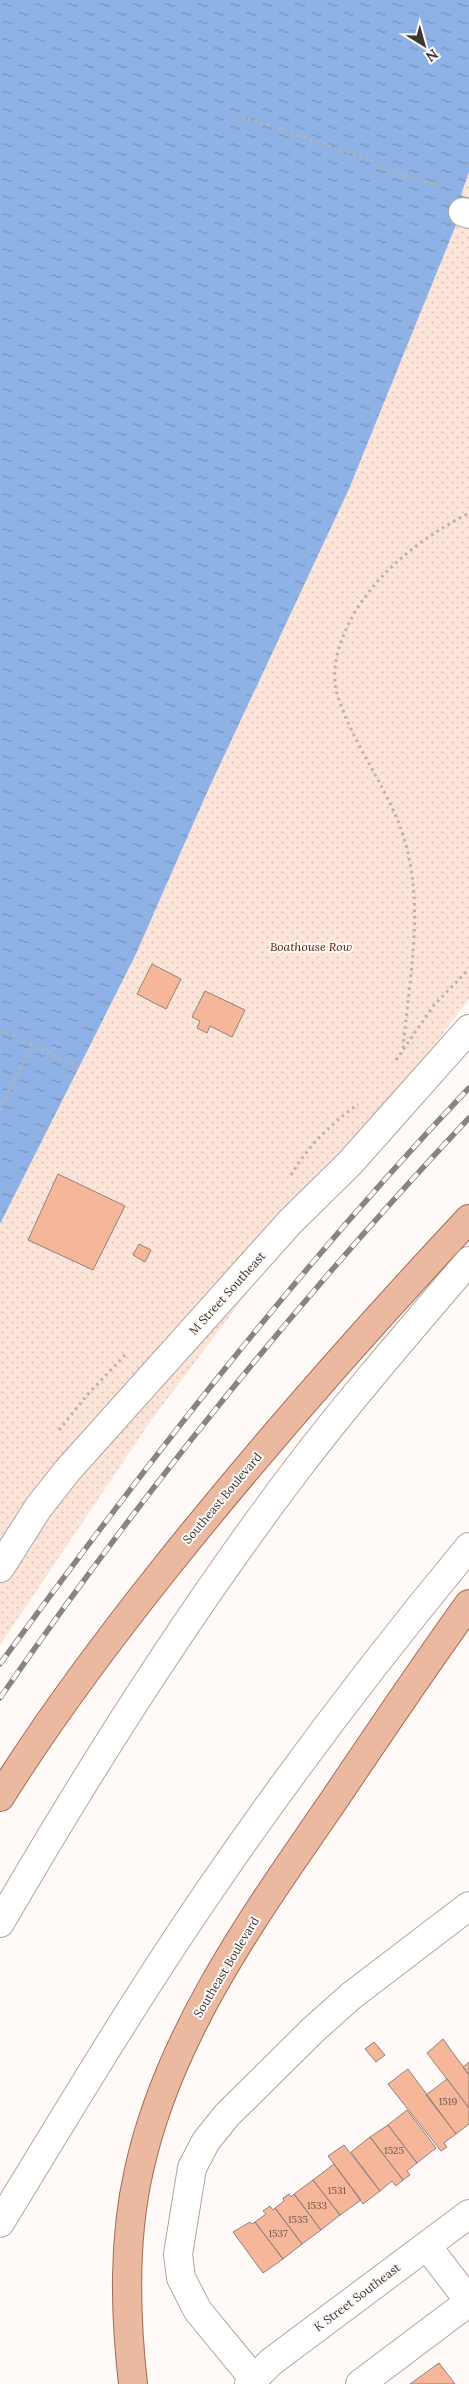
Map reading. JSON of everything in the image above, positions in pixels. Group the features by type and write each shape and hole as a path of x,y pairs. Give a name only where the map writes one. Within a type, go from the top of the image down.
{"main road":[{"name":"Southeast Boulevard","path":"0,1797 33,1745 102,1650 207,1516 351,1348 469,1219"},
{"name":"Southeast Boulevard","path":"133,2384 126,2290 133,2200 139,2170 156,2111 179,2052 206,1999 283,1875 410,1687 469,1604"}],"street":[{"name":"M Street Southeast","path":"0,1568 38,1508 67,1471 290,1222 350,1163 469,1029"},
{"path":"0,1923 93,1767 204,1598 292,1476 350,1401 469,1261"},
{"path":"0,2223 116,2035 208,1893 354,1692 469,1547"},
{"path":"251,2382 198,2311 181,2278 178,2254 192,2168 206,2141 227,2115 312,2030 358,1991 469,1906"},
{"name":"K Street Southeast","path":"251,2382 271,2362 469,2214"},
{"path":"360,2384 469,2301 427,2246"}],"path":[{"path":"236,114 374,161 379,168 462,205"},
{"path":"403,1050 416,919 412,874 399,824 349,724 337,695 335,674 337,654 345,632 357,609 376,582 426,539 469,513"},
{"path":"0,1030 79,1067"},
{"path":"0,1110 32,1045"}],"green space":[{"path":"469,172 469,198 461,195"},
{"name":"Boathouse Row","path":"456,225 469,229 469,999 152,1419 0,1645 0,1224 135,956 209,788 349,489"}],"water":[{"path":"0,0 469,0 469,172 461,195 469,198 469,229 456,225 349,489 209,788 135,956 0,1224"}],"building":[{"path":"152,964 181,979 166,1009 137,994"},
{"path":"205,991 245,1010 232,1037 210,1026 207,1033 197,1028 200,1021 192,1017"},
{"path":"58,1174 125,1206 93,1270 28,1240"},
{"path":"139,1244 151,1250 145,1262 133,1255"},
{"path":"443,2039 469,2075 469,2108 427,2053"},
{"path":"374,2042 385,2055 376,2062 365,2049"},
{"path":"469,2062 469,2075 463,2067"},
{"path":"408,2069 456,2134 444,2143 447,2147 441,2151 388,2084"},
{"path":"447,2079 469,2108 469,2124 456,2134 426,2095"},
{"path":"407,2110 436,2148 417,2163 388,2125"},
{"path":"388,2125 417,2163 407,2171 410,2175 403,2180 370,2137"},
{"path":"370,2137 403,2180 396,2186 392,2181 380,2191 351,2152"},
{"path":"344,2145 380,2191 363,2204 328,2156"},
{"path":"334,2164 361,2200 340,2215 313,2180"},
{"path":"313,2180 340,2215 321,2230 294,2194"},
{"path":"289,2194 291,2197 294,2194 321,2230 302,2244 275,2208"},
{"path":"270,2206 273,2210 275,2208 302,2244 283,2259 255,2222 266,2214 263,2211"},
{"path":"250,2222 252,2224 255,2222 283,2259 263,2273 233,2232"},
{"path":"439,2363 455,2384 410,2384"}],"railway":[{"path":"0,1664 167,1441 225,1368 344,1226 469,1088"},
{"path":"0,1698 109,1547 224,1399 344,1256 469,1118"}]}
